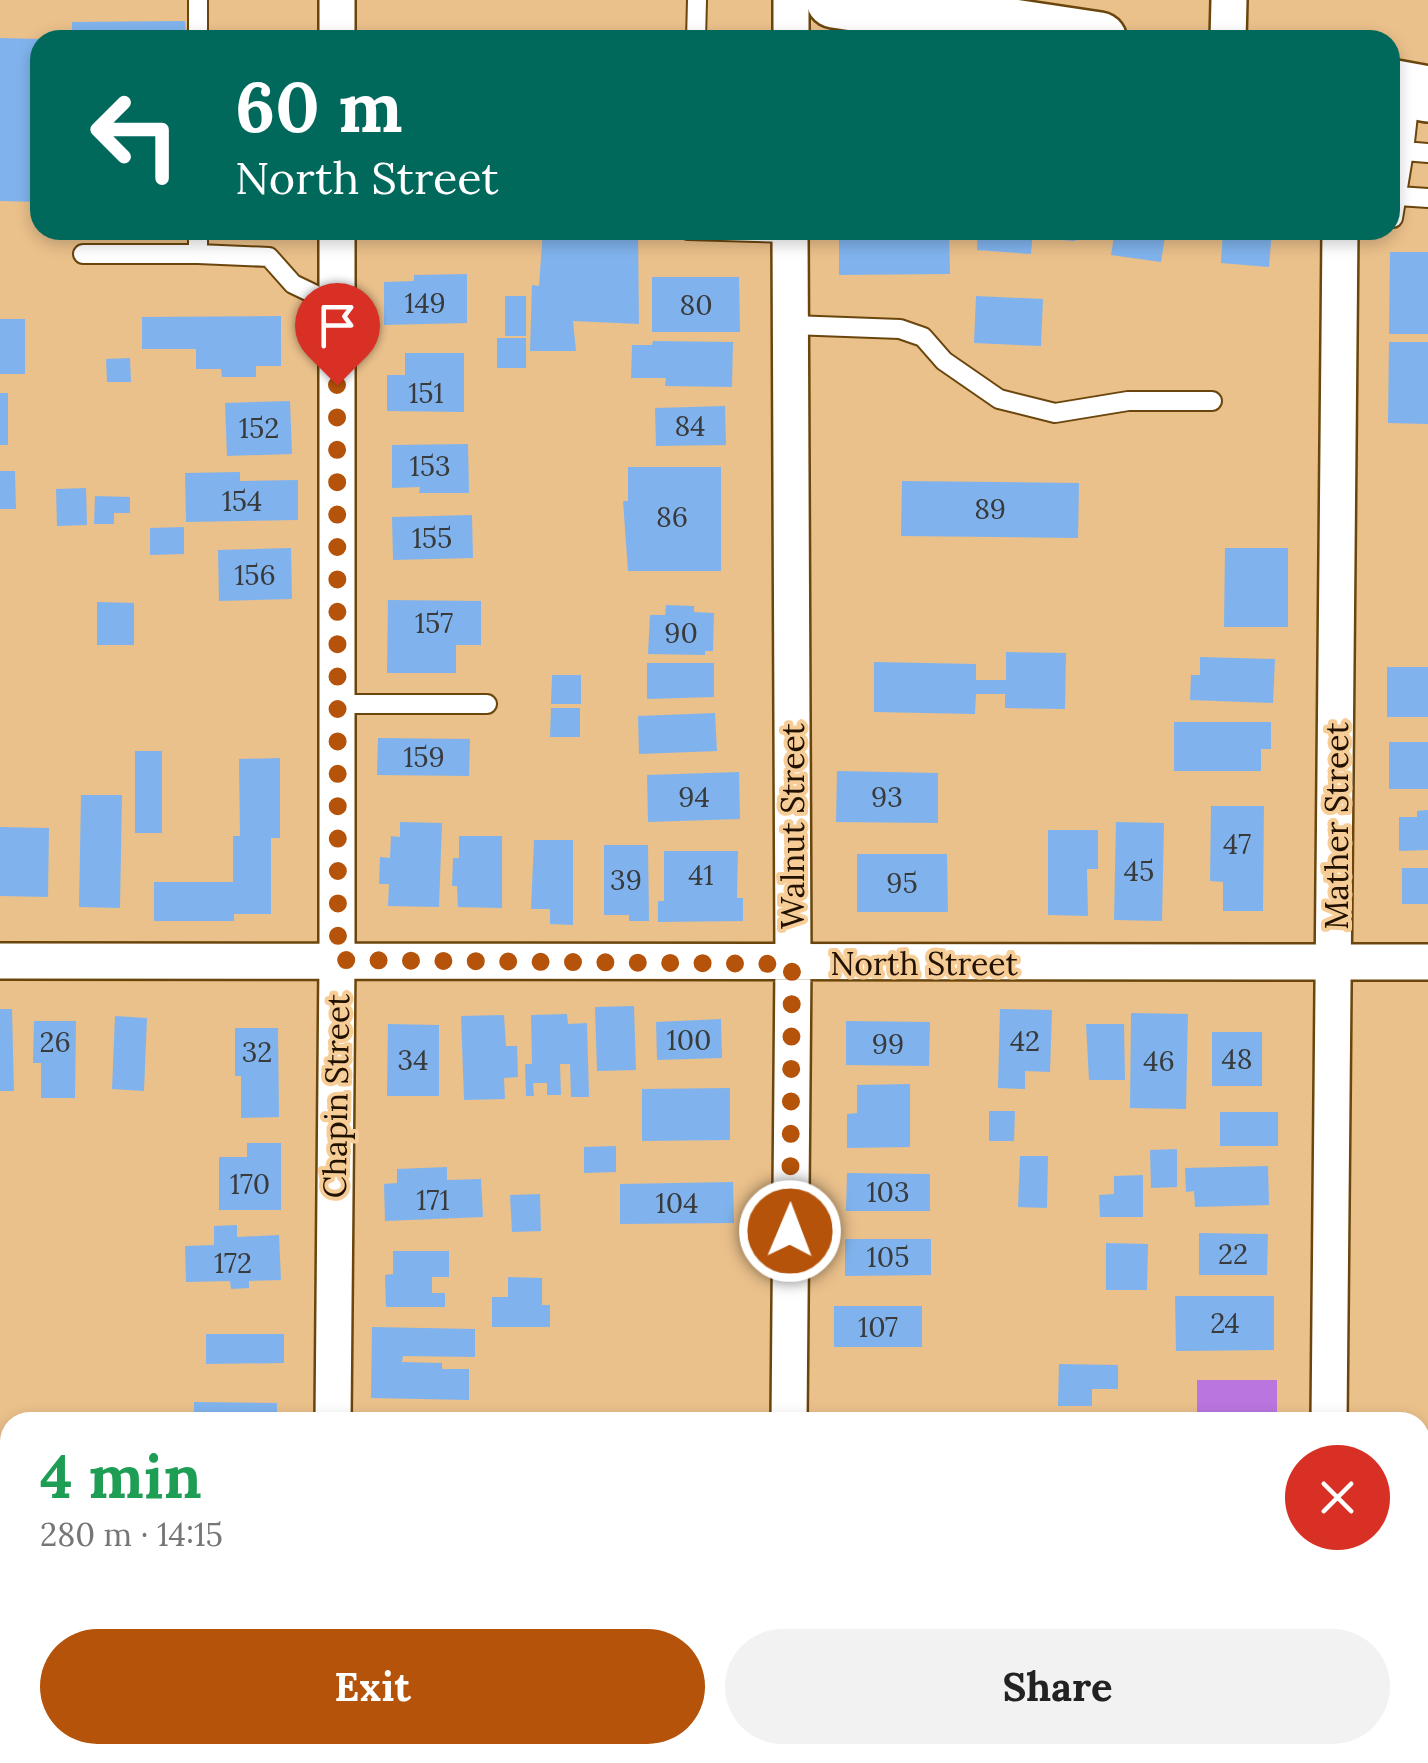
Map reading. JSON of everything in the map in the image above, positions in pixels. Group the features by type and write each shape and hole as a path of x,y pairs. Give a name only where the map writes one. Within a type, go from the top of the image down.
{"main road":[{"path":"834,0 1033,30"}],"street":[{"path":"337,0 337,30"},
{"path":"791,0 791,30"},
{"path":"1228,30 1229,0"},
{"name":"Chapin Street","path":"333,1412 338,960 337,240"},
{"name":"Walnut Street","path":"789,1412 790,240"},
{"name":"Mather Street","path":"1329,1412 1340,240"},
{"name":"North Street","path":"0,961 1428,962"}],"lane":[{"path":"198,0 198,30"},
{"path":"696,30 698,0"},
{"path":"1400,181 1410,90"},
{"path":"1404,151 1428,153"},
{"path":"1400,196 1428,198"},
{"path":"198,240 198,254"},
{"path":"83,254 269,257 294,284 337,306"},
{"path":"792,325 900,330 923,338 944,361 999,399 1056,413 1128,401 1212,401"},
{"path":"338,704 487,704"}],"shaded area":[{"path":"1197,1380 1277,1380 1277,1412 1197,1412"}],"building":[{"path":"185,21 185,30 72,30 72,22"},
{"path":"0,38 30,39 30,202 0,201"},
{"path":"542,240 638,240 639,324 573,321 576,351 530,351 532,285 539,286"},
{"path":"839,240 949,240 950,274 839,275"},
{"path":"978,240 1032,240 1031,254 977,250"},
{"path":"1113,240 1164,240 1161,262 1111,255"},
{"path":"1222,240 1271,240 1269,267 1221,263"},
{"path":"1390,252 1428,252 1428,334 1389,334"},
{"path":"467,274 467,323 384,325 384,282 414,281 414,275"},
{"path":"652,277 739,277 740,332 652,332"},
{"path":"505,296 526,296 526,336 505,336"},
{"path":"976,296 1043,299 1041,346 974,343"},
{"path":"281,316 281,366 256,366 256,377 222,377 221,369 196,369 196,349 142,349 142,317"},
{"path":"0,319 25,319 25,374 0,374"},
{"path":"497,338 526,338 526,368 497,368"},
{"path":"653,341 733,342 732,387 665,386 666,378 631,378 632,345 652,345"},
{"path":"1389,342 1428,342 1428,424 1388,423"},
{"path":"405,353 464,353 464,412 387,411 387,375 405,375"},
{"path":"130,358 131,382 107,382 106,359"},
{"path":"0,393 8,393 8,445 0,445"},
{"path":"290,401 292,454 227,456 225,403"},
{"path":"725,406 726,445 656,446 655,408"},
{"path":"468,444 469,493 419,493 420,487 392,488 392,445"},
{"path":"628,467 721,467 721,571 628,571 623,501 628,501"},
{"path":"0,471 15,471 16,509 0,509"},
{"path":"240,472 240,481 298,480 298,520 186,522 185,473"},
{"path":"902,481 1079,483 1078,538 901,536"},
{"path":"86,488 87,525 57,526 56,489"},
{"path":"95,496 130,497 130,513 114,513 114,524 94,524"},
{"path":"472,515 473,558 393,560 392,517"},
{"path":"184,527 184,554 150,555 150,528"},
{"path":"291,548 292,599 219,601 218,550"},
{"path":"1225,548 1288,548 1288,627 1224,627"},
{"path":"388,600 481,601 481,645 456,645 456,673 387,673"},
{"path":"97,602 134,603 134,645 97,645"},
{"path":"666,605 694,606 694,612 714,613 713,651 705,651 705,655 648,654 650,615 665,615"},
{"path":"1006,652 1066,653 1065,709 1005,708 1005,694 976,694 975,714 874,712 874,662 976,664 976,680 1006,680"},
{"path":"1200,657 1275,659 1273,703 1190,700 1191,675 1200,675"},
{"path":"647,663 714,663 714,697 647,699"},
{"path":"1387,667 1428,667 1428,717 1387,717"},
{"path":"552,675 581,675 581,704 551,704"},
{"path":"551,708 580,708 580,737 550,737"},
{"path":"715,713 717,751 639,754 638,716"},
{"path":"1174,722 1271,722 1271,749 1261,749 1261,771 1174,771"},
{"path":"378,738 470,739 469,776 377,775"},
{"path":"1389,742 1428,742 1428,789 1389,789"},
{"path":"135,751 162,751 162,833 135,833"},
{"path":"280,758 280,838 271,838 271,914 234,914 234,921 154,921 154,882 233,882 233,836 240,836 239,759"},
{"path":"837,771 938,773 938,823 836,822"},
{"path":"739,772 740,819 648,822 647,775"},
{"path":"81,795 122,795 120,908 79,907"},
{"path":"1211,806 1264,806 1263,911 1223,911 1223,882 1210,881"},
{"path":"1428,810 1428,850 1399,851 1399,817 1417,817 1417,811"},
{"path":"400,822 442,823 439,907 388,906 389,884 379,884 380,857 390,858 391,836 400,837"},
{"path":"1116,822 1164,823 1162,921 1114,920"},
{"path":"0,827 49,828 48,897 0,896"},
{"path":"1048,830 1098,830 1098,869 1087,869 1088,916 1048,915"},
{"path":"459,836 502,836 502,908 458,907 457,886 452,886 453,858 459,858"},
{"path":"534,840 573,840 573,925 550,924 550,909 531,909"},
{"path":"604,845 648,845 649,921 629,921 629,915 604,915"},
{"path":"664,851 738,851 737,898 743,898 743,921 658,922 658,901 664,901"},
{"path":"857,854 947,854 948,912 857,912"},
{"path":"1402,868 1428,868 1428,904 1402,904"},
{"path":"634,1006 636,1070 597,1071 595,1007"},
{"path":"0,1009 12,1009 14,1091 0,1091"},
{"path":"1000,1009 1052,1010 1050,1072 1025,1071 1025,1089 998,1088"},
{"path":"1131,1013 1188,1014 1186,1109 1130,1108"},
{"path":"567,1014 568,1024 587,1023 589,1097 571,1097 570,1064 560,1064 561,1095 547,1095 547,1083 533,1083 534,1096 526,1096 525,1064 532,1064 531,1015"},
{"path":"504,1015 506,1046 517,1046 518,1077 504,1078 505,1099 464,1100 461,1016"},
{"path":"115,1016 147,1018 144,1091 112,1089"},
{"path":"721,1019 722,1058 657,1060 656,1022"},
{"path":"34,1021 76,1021 75,1098 41,1098 41,1063 33,1063"},
{"path":"846,1021 930,1022 929,1066 846,1065"},
{"path":"388,1024 439,1025 439,1096 387,1096"},
{"path":"1086,1024 1124,1024 1125,1080 1089,1080"},
{"path":"235,1028 278,1028 279,1117 241,1118 241,1076 235,1076"},
{"path":"1212,1032 1262,1032 1262,1086 1212,1086"},
{"path":"910,1084 910,1147 847,1148 847,1114 857,1113 857,1085"},
{"path":"730,1088 730,1140 642,1141 642,1089"},
{"path":"989,1111 1015,1111 1014,1141 989,1141"},
{"path":"1220,1112 1278,1112 1278,1146 1220,1146"},
{"path":"247,1143 281,1143 281,1210 219,1210 219,1157 247,1157"},
{"path":"616,1146 616,1172 584,1173 584,1147"},
{"path":"1177,1149 1177,1187 1151,1188 1150,1150"},
{"path":"1020,1156 1048,1156 1047,1208 1018,1207"},
{"path":"1268,1166 1269,1205 1195,1207 1194,1191 1186,1192 1185,1168"},
{"path":"447,1167 447,1180 481,1179 483,1217 385,1221 384,1184 397,1183 397,1169"},
{"path":"847,1173 930,1174 930,1211 846,1211"},
{"path":"1143,1175 1143,1217 1100,1217 1099,1195 1114,1194 1114,1176"},
{"path":"733,1182 734,1223 620,1224 620,1184"},
{"path":"540,1194 541,1231 512,1232 510,1195"},
{"path":"237,1225 237,1237 279,1235 281,1280 249,1281 249,1288 231,1289 230,1281 186,1282 185,1246 214,1245 214,1226"},
{"path":"1199,1233 1268,1234 1267,1275 1199,1275"},
{"path":"845,1239 931,1239 931,1275 845,1276"},
{"path":"1106,1243 1148,1244 1147,1290 1106,1290"},
{"path":"393,1251 449,1251 449,1277 432,1277 432,1293 445,1293 445,1307 386,1307 385,1275 393,1274"},
{"path":"508,1277 542,1278 542,1305 550,1305 550,1327 492,1327 492,1297 508,1297"},
{"path":"1175,1296 1274,1296 1274,1350 1176,1351"},
{"path":"834,1306 922,1306 922,1347 834,1347"},
{"path":"372,1327 475,1329 475,1357 403,1356 402,1362 442,1363 442,1369 469,1369 469,1400 371,1398"},
{"path":"206,1334 284,1334 284,1363 206,1364"},
{"path":"1059,1364 1118,1365 1118,1389 1092,1389 1092,1406 1058,1406"},
{"path":"194,1402 277,1403 277,1412 194,1412"}],"route":[{"path":"337,385 338,960 792,964 790,1231"}]}
